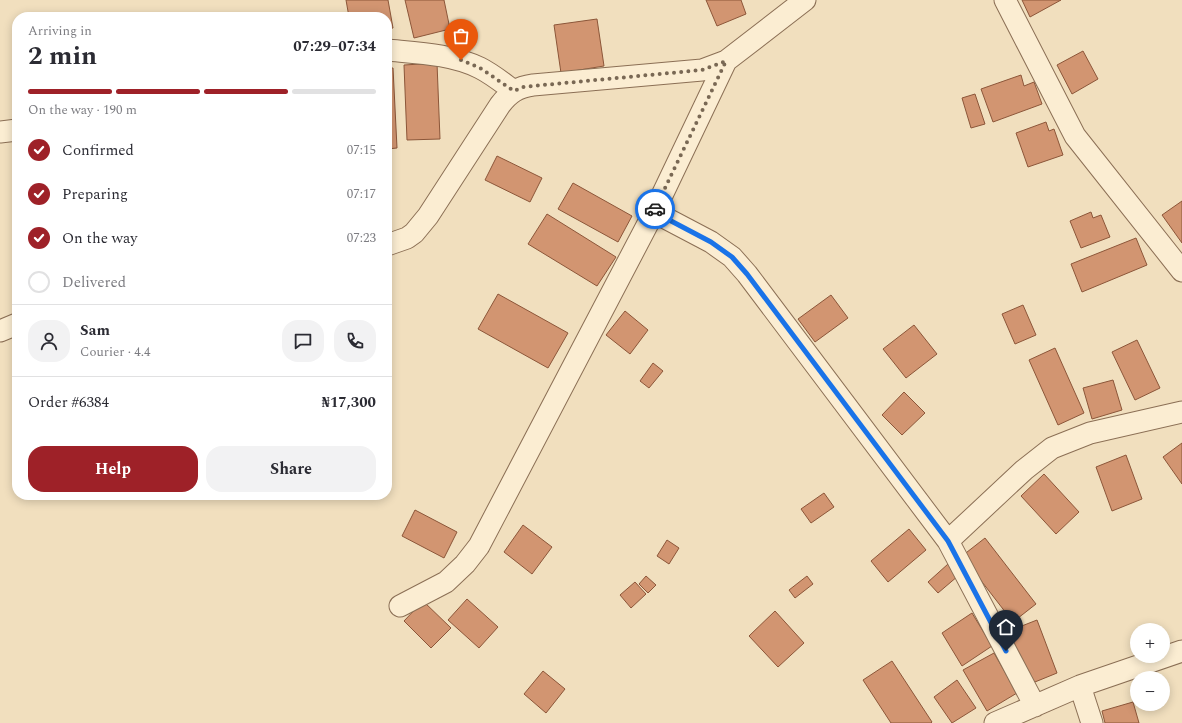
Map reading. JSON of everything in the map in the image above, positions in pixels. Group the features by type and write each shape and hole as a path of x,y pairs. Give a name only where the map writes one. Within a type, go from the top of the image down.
{"street":[{"path":"392,243 414,233 428,216 506,96 514,91 528,86 702,70 726,61 805,0"},
{"path":"1004,0 1075,136 1182,271"},
{"path":"392,50 440,55 461,60 480,68 514,91"},
{"path":"400,606 446,582 465,564 479,546 654,212 726,61"},
{"path":"0,132 12,131"},
{"path":"654,212 711,242 732,257 747,274 948,541 1035,706"},
{"path":"0,331 12,326"},
{"path":"948,541 1024,470 1052,448 1090,433 1182,412"},
{"path":"995,723 1080,686 1182,650"},
{"path":"1080,686 1092,723"}],"building":[{"path":"346,0 388,0 390,12 348,12"},
{"path":"405,0 444,0 450,29 414,38"},
{"path":"706,0 741,0 746,14 717,26"},
{"path":"1022,0 1061,0 1030,17"},
{"path":"597,19 604,66 561,73 554,25"},
{"path":"1083,51 1098,79 1072,94 1057,65"},
{"path":"437,63 440,139 407,140 404,65"},
{"path":"392,68 393,68 397,148 392,148"},
{"path":"1021,75 1024,86 1034,82 1042,104 993,122 981,89"},
{"path":"975,94 985,124 971,128 962,98"},
{"path":"1046,122 1049,131 1054,129 1063,155 1028,167 1016,133"},
{"path":"497,156 542,178 530,202 485,180"},
{"path":"573,183 632,216 618,242 558,209"},
{"path":"1182,201 1182,243 1162,215"},
{"path":"1091,212 1093,218 1101,215 1110,237 1081,248 1070,221"},
{"path":"547,214 616,257 597,286 528,244"},
{"path":"1136,238 1147,265 1082,292 1071,264"},
{"path":"498,294 568,333 548,368 478,329"},
{"path":"831,295 848,318 815,342 798,319"},
{"path":"1023,305 1036,335 1015,344 1002,314"},
{"path":"625,311 648,330 630,354 606,335"},
{"path":"914,325 937,354 906,378 883,349"},
{"path":"1137,340 1160,388 1135,400 1112,352"},
{"path":"1055,348 1084,413 1058,425 1029,360"},
{"path":"653,363 663,371 649,388 640,381"},
{"path":"1113,380 1122,410 1092,419 1083,388"},
{"path":"904,392 925,413 902,435 882,415"},
{"path":"1182,443 1182,484 1163,457"},
{"path":"1126,455 1142,499 1112,511 1096,467"},
{"path":"1044,474 1079,512 1056,534 1021,496"},
{"path":"824,493 834,507 811,523 801,509"},
{"path":"415,510 457,532 444,558 402,536"},
{"path":"523,525 552,547 532,574 504,552"},
{"path":"909,529 926,550 888,582 871,561"},
{"path":"985,538 1036,604 1013,622 962,556"},
{"path":"667,540 679,548 669,564 657,556"},
{"path":"948,564 958,576 938,593 928,582"},
{"path":"646,576 656,585 648,593 639,584"},
{"path":"807,576 813,584 795,598 789,590"},
{"path":"635,582 646,594 631,608 620,595"},
{"path":"467,599 498,627 479,648 448,620"},
{"path":"423,601 451,628 431,648 404,621"},
{"path":"775,611 804,643 778,667 749,636"},
{"path":"972,613 992,646 962,666 942,633"},
{"path":"1037,620 1057,673 1030,684 1009,631"},
{"path":"994,653 1017,693 987,711 963,670"},
{"path":"892,661 932,722 931,723 891,723 863,680"},
{"path":"543,671 565,689 546,713 524,694"},
{"path":"957,680 976,708 952,723 934,697"},
{"path":"1130,703 1130,711 1136,711 1139,723 1105,723 1102,711"}],"way so far":[{"path":"461,60 480,68 514,91 523,87 702,70 726,61 655,209"}],"route":[{"path":"655,209 654,212 711,242 732,257 747,274 948,541 1006,651"}]}
